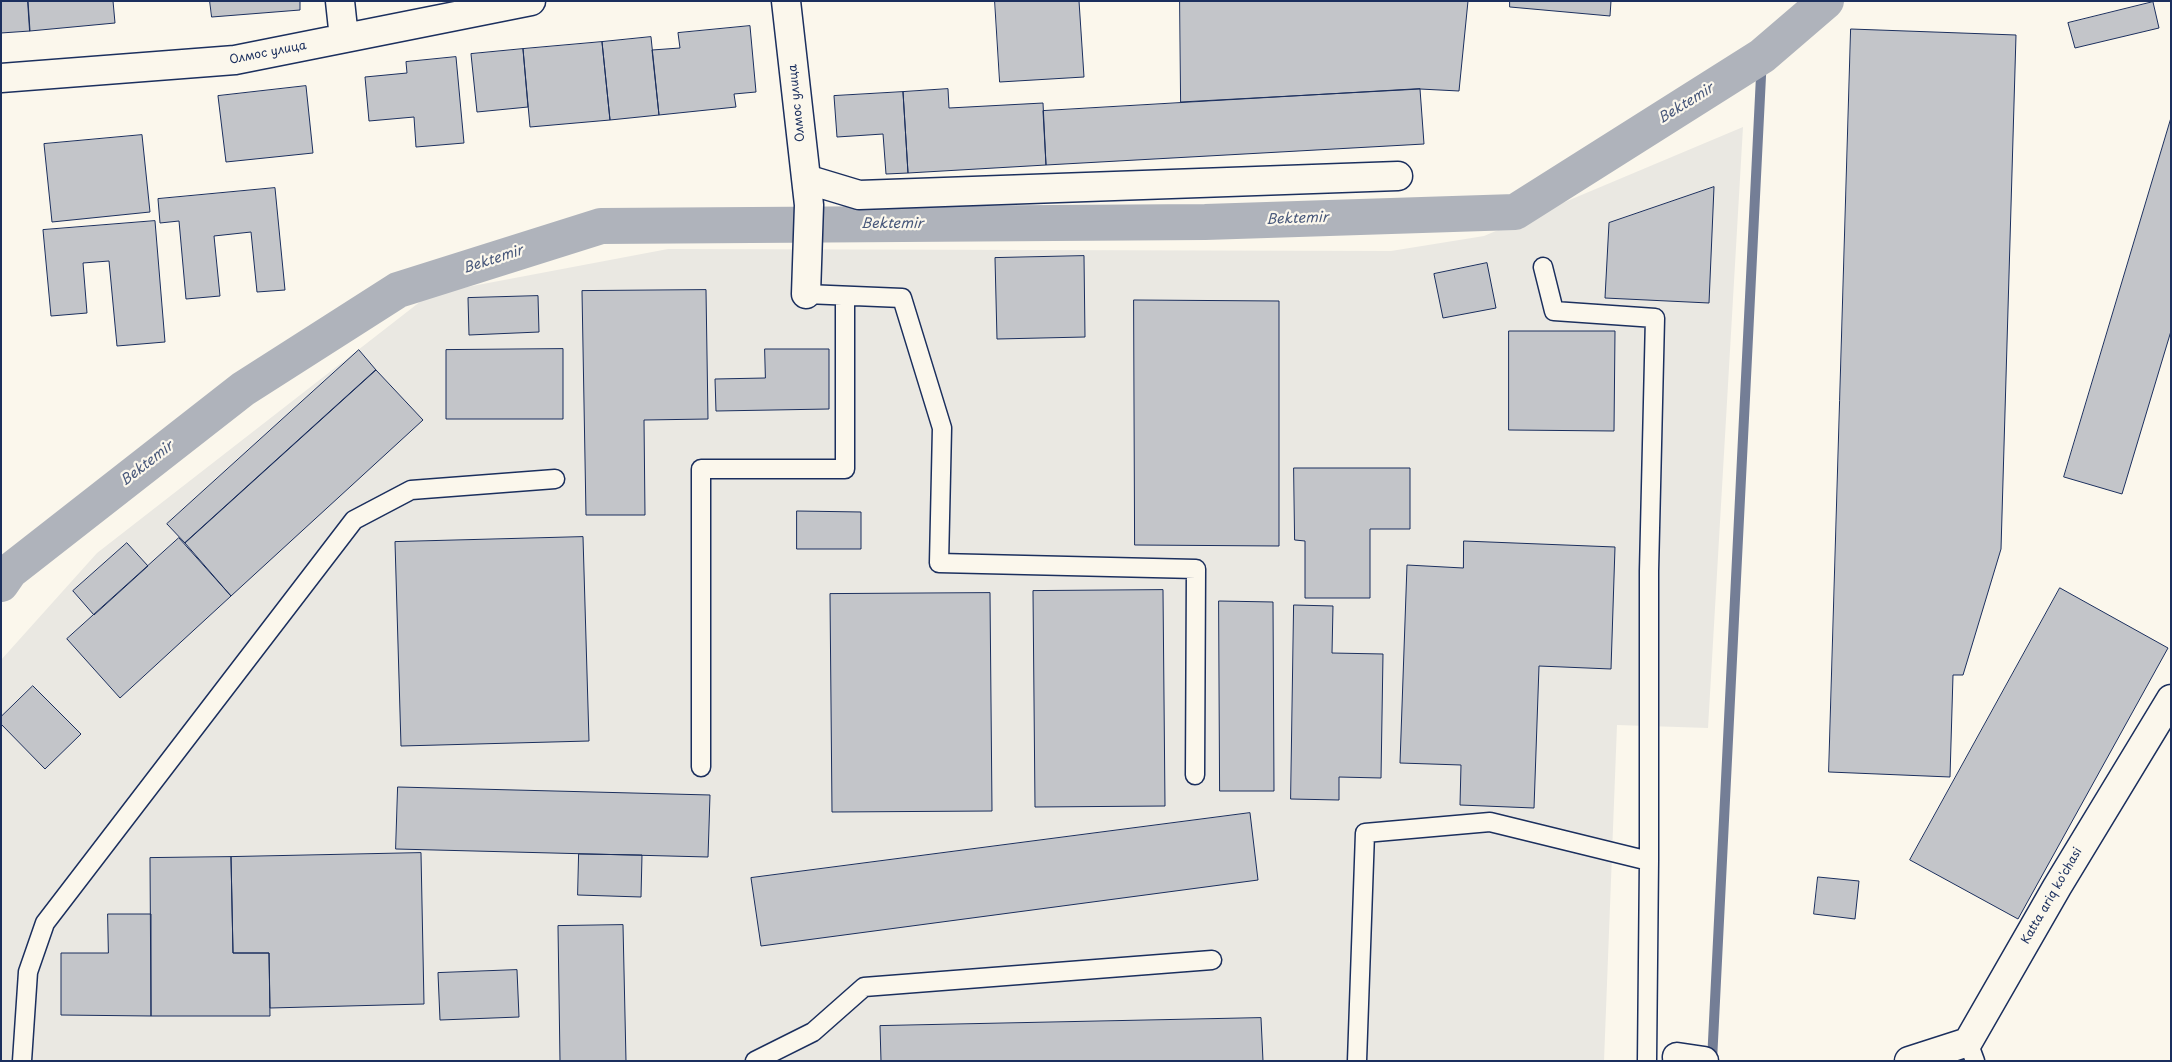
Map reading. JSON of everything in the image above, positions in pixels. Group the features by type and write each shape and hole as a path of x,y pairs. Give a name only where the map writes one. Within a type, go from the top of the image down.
{"street":[{"path":"340,1 344,38"},
{"name":"Олмос улица","path":"1,78 236,60 531,1"},
{"name":"Олмос улица","path":"786,1 807,192 806,294"},
{"path":"807,192 859,195 1398,176"},
{"name":"Katta ariq ko'chasi","path":"1909,1061 1972,1051 2056,888 2171,699"},
{"path":"1677,1057 1704,1061"}],"lane":[{"path":"1543,267 1554,311 1655,318 1648,572 1649,861 1647,1060 1677,1057"},
{"path":"806,294 902,298 942,428 939,563 1196,569 1195,775"},
{"path":"701,767 701,469 845,470 845,296"},
{"path":"22,1061 28,972 45,924 354,520 411,490 555,479"},
{"path":"1357,1061 1365,833 1490,822 1649,861"},
{"path":"755,1061 812,1032 864,987 1212,960"}],"shaded area":[{"path":"1743,127 1708,728 1617,725 1604,1061 1,1061 1,660 97,553 430,294 668,249 1391,251 1484,236"}],"building":[{"path":"1,1 28,1 30,31 1,33"},
{"path":"28,1 113,1 115,23 30,31"},
{"path":"210,1 300,1 300,10 212,17"},
{"path":"995,1 1079,1 1084,77 1000,82"},
{"path":"1180,1 1468,1 1459,91 1420,89 1181,102"},
{"path":"1510,1 1611,1 1610,16 1510,7"},
{"path":"2153,2 2159,28 2075,48 2068,23"},
{"path":"750,26 756,92 734,94 736,107 659,115 652,50 680,48 678,33"},
{"path":"1851,29 2016,35 2001,549 1963,675 1953,675 1950,777 1829,772"},
{"path":"651,37 659,115 610,120 602,42"},
{"path":"602,42 610,120 530,127 523,49"},
{"path":"523,49 528,107 477,112 471,54"},
{"path":"456,57 464,143 416,147 414,117 369,121 365,77 407,73 406,62"},
{"path":"306,86 313,153 226,162 218,96"},
{"path":"948,89 949,108 1043,103 1046,165 908,173 903,92"},
{"path":"1420,89 1424,144 1046,165 1043,111"},
{"path":"903,92 908,173 886,174 883,134 837,137 834,96"},
{"path":"2171,118 2171,331 2122,494 2064,477"},
{"path":"142,135 150,212 52,222 44,144"},
{"path":"1714,187 1709,303 1605,298 1609,223"},
{"path":"275,188 285,290 257,292 251,232 214,236 220,296 186,299 179,221 160,223 158,199"},
{"path":"155,221 165,342 117,346 109,261 83,263 87,313 51,316 43,230"},
{"path":"1084,256 1085,337 997,339 995,258"},
{"path":"1487,263 1496,308 1443,318 1434,274"},
{"path":"706,290 708,419 644,420 645,515 586,515 582,291"},
{"path":"538,296 539,332 469,335 468,298"},
{"path":"1134,300 1279,301 1279,546 1135,545"},
{"path":"1509,331 1615,331 1614,431 1509,430"},
{"path":"563,349 563,419 446,419 446,350"},
{"path":"765,349 829,349 829,409 716,411 715,379 765,378"},
{"path":"359,350 376,370 185,543 167,524"},
{"path":"376,370 423,420 231,596 185,543"},
{"path":"1294,468 1410,468 1410,529 1370,529 1370,598 1305,598 1305,541 1295,540"},
{"path":"797,511 861,512 861,549 797,549"},
{"path":"583,537 589,741 401,746 395,542"},
{"path":"179,538 231,596 120,698 67,639"},
{"path":"1464,541 1615,547 1611,669 1539,666 1534,808 1460,805 1461,765 1400,763 1407,565 1463,568"},
{"path":"127,543 148,566 94,615 73,591"},
{"path":"2060,588 2168,648 2018,919 1910,860"},
{"path":"1163,590 1165,806 1035,807 1033,591"},
{"path":"990,593 992,811 832,812 830,594"},
{"path":"1219,601 1273,602 1274,791 1220,791"},
{"path":"1294,605 1333,606 1332,653 1383,654 1381,778 1339,777 1339,800 1291,799"},
{"path":"33,686 81,734 45,769 1,724 1,717"},
{"path":"398,787 710,795 708,857 396,849"},
{"path":"1250,813 1258,880 761,946 751,878"},
{"path":"421,853 424,1004 270,1008 269,953 233,953 231,857"},
{"path":"579,854 642,855 641,897 578,895"},
{"path":"231,857 233,953 269,953 270,1016 151,1016 150,858"},
{"path":"1818,877 1859,881 1855,919 1814,914"},
{"path":"108,914 151,914 151,1016 61,1015 61,953 108,953"},
{"path":"623,925 626,1061 560,1061 558,926"},
{"path":"517,970 519,1017 440,1020 438,973"},
{"path":"1261,1018 1263,1061 881,1061 880,1026"}],"waterway":[{"name":"Bektemir","path":"1,584 10,571 243,389 398,290 601,226 1205,222 1515,212 1762,56 1826,1"},
{"path":"1712,1061 1762,56"}]}
